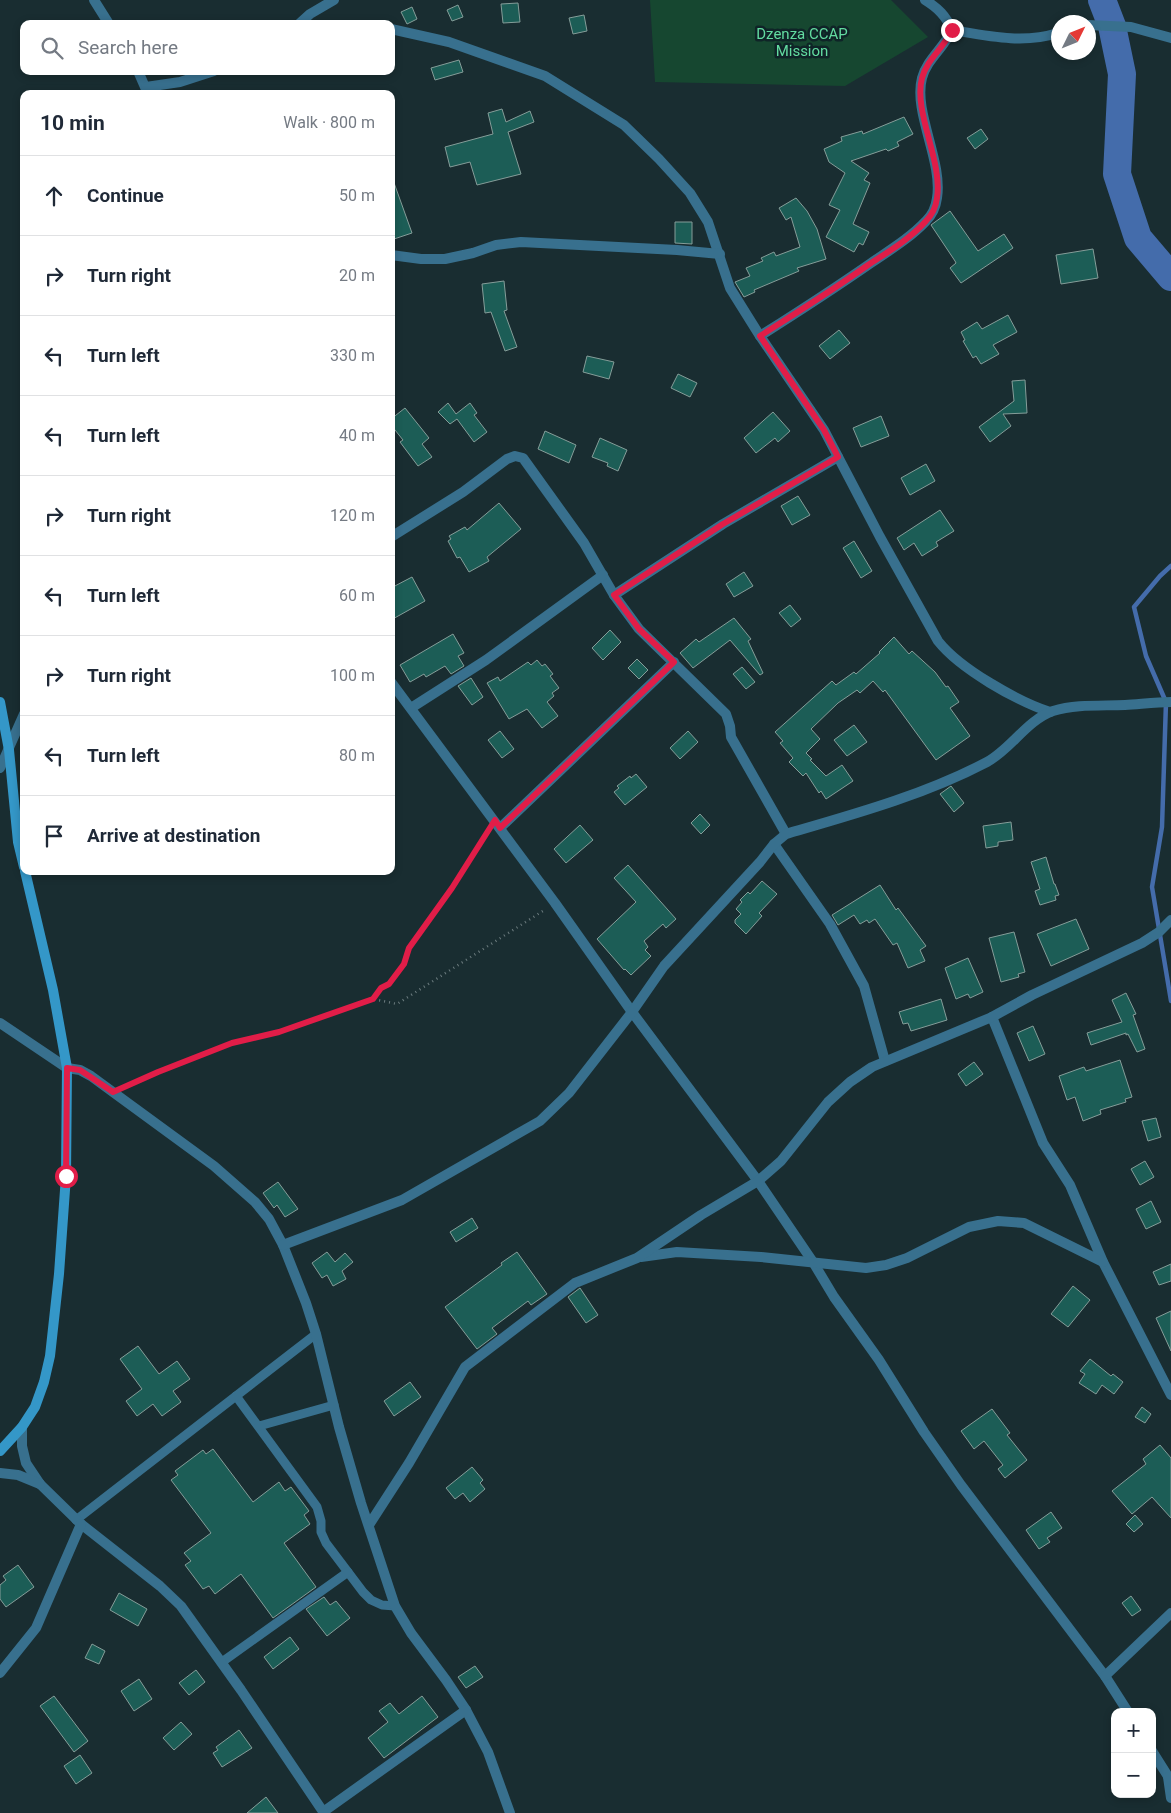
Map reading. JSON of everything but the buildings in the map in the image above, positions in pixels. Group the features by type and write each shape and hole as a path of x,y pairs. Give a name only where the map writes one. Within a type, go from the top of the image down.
{"street":[{"path":"94,0 106,20"},
{"path":"303,20 334,0"},
{"path":"760,336 878,259 914,232 927,220 934,210 937,198 937,174 921,98 921,80 927,63 948,40 952,30 948,19 936,7 925,0"},
{"path":"1096,25 1131,27 1171,38"},
{"path":"395,30 449,42 545,76 624,125 659,158 690,193 708,222 730,288 824,430 880,537 938,641 945,650 964,665 1008,693 1035,707 1050,712"},
{"path":"952,30 1021,39 1040,38 1051,35"},
{"path":"140,75 147,90 202,75"},
{"path":"395,256 421,259 445,259 473,253 496,245 521,242 720,254"},
{"path":"395,534 463,492 507,459 515,456 523,458 584,543 614,595 639,629 726,714 731,737 786,834"},
{"path":"614,595 723,524 838,457"},
{"path":"411,708 486,660 603,575"},
{"path":"497,824 674,662"},
{"path":"395,687 758,1182 961,1485 1105,1676 1125,1708"},
{"path":"0,702 9,750 20,850"},
{"path":"283,1245 402,1200 540,1121 568,1092 632,1012 664,966 760,862 774,844 786,834 932,788 990,760 1005,750 1020,735 1050,712 1068,707 1171,702"},
{"path":"0,768 20,724"},
{"path":"774,844 830,924 864,986 885,1061"},
{"path":"0,1451 22,1427 35,1407 44,1382 50,1356 59,1274 66,1176 67,1068 53,990 26,875"},
{"path":"369,1525 409,1463 465,1367 575,1283 637,1258 701,1215 758,1182 781,1161 828,1102 850,1082 885,1061 992,1017 1032,995 1142,943 1159,932 1171,920"},
{"path":"992,1017 1043,1143 1070,1185 1102,1262 1171,1395"},
{"path":"0,1023 67,1068 80,1070 195,1151 234,1182 255,1202 269,1219 283,1245 306,1303 316,1334 339,1427 395,1606 411,1633 466,1710 488,1752 510,1813"},
{"path":"637,1258 677,1252 761,1256 866,1268 886,1265 907,1258 969,1227 998,1221 1024,1224 1102,1262"},
{"path":"22,1427 22,1446 26,1463 40,1484 79,1522 160,1586 180,1606 222,1662 323,1813 466,1710"},
{"path":"0,1473 18,1475 40,1484"},
{"path":"0,1673 36,1628 79,1522"},
{"path":"1105,1676 1171,1613"},
{"path":"1153,1753 1170,1779 1171,1798"}],"lane":[{"path":"79,1522 316,1334"},
{"path":"236,1396 317,1506 326,1543 363,1592 371,1600 382,1605 395,1606"},
{"path":"259,1426 334,1405"},
{"path":"222,1662 348,1572"}],"path":[{"path":"373,999 381,988 389,984 404,964 409,948 497,824"},
{"path":"113,1092 232,1043 279,1032 373,999 396,1004 555,903"}],"green space":[{"name":"Dzenza CCAP Mission","path":"650,0 891,0 928,37 845,86 655,82"}],"waterway":[{"path":"1102,0 1112,26 1122,74 1117,174 1138,238 1171,277"},
{"path":"1171,566 1134,607 1146,656 1166,702 1162,827 1152,887 1171,1001"}],"route":[{"path":"66,1176 67,1068 80,1070 92,1076 113,1092 232,1043 279,1032 373,999 381,988 389,984 404,964 409,948 452,888 495,820 500,828 674,662 639,629 614,595 723,524 838,457 824,430 760,336 878,259 914,232 927,220 934,210 937,198 937,174 921,98 921,80 927,63 948,40 952,30"}]}
